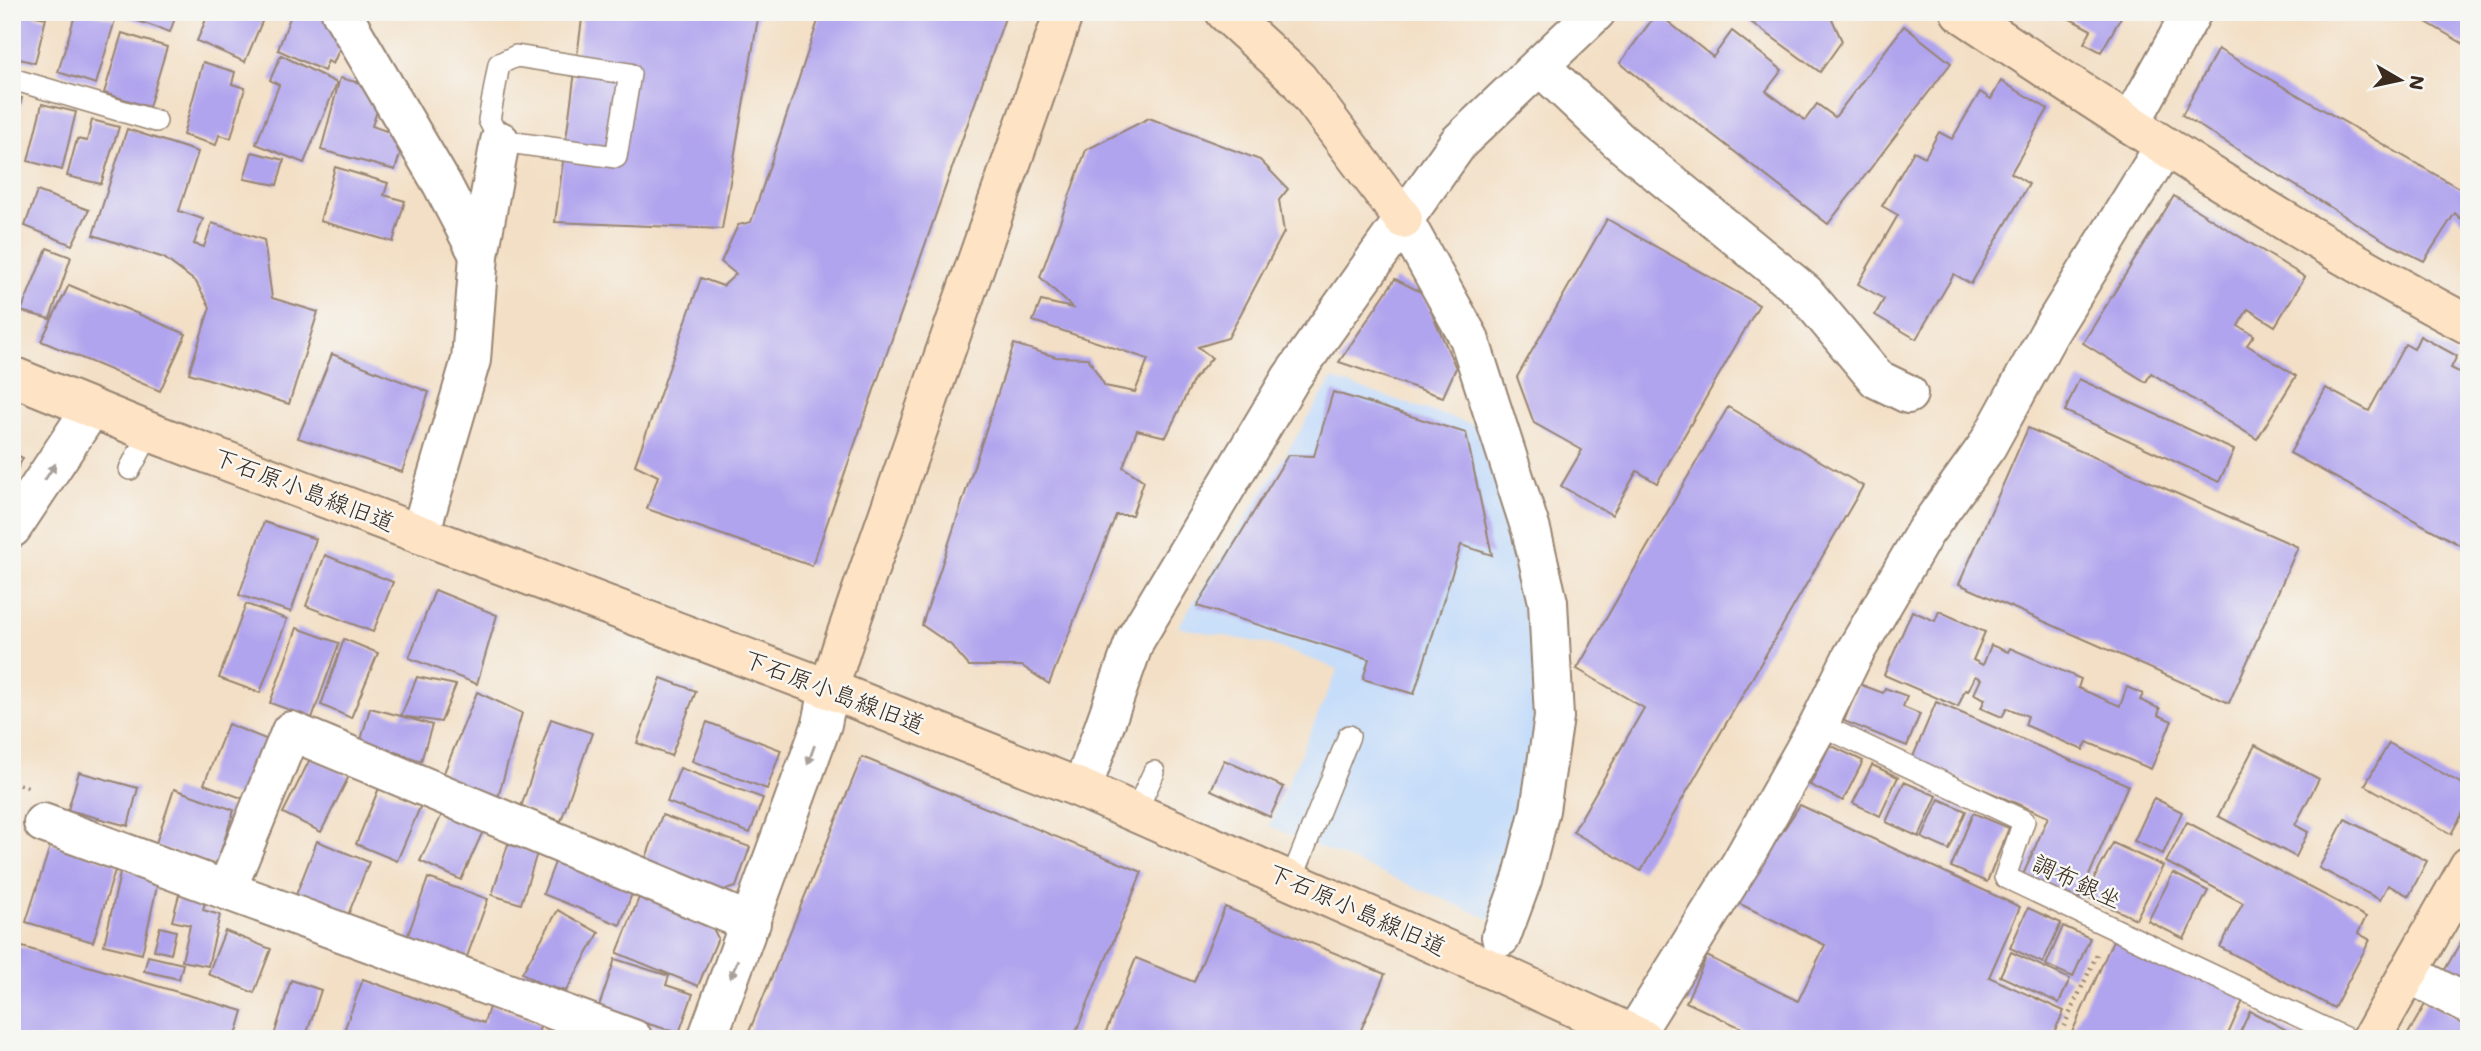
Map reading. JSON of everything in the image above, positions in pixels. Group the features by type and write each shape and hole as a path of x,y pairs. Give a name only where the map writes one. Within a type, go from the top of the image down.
{"street":[{"path":"341,12 442,184 479,255"},
{"path":"708,1039 822,724 842,647 1064,12"},
{"path":"1225,12 1298,79 1403,219 1469,338 1531,530 1548,602 1555,717 1540,810 1522,880 1501,937"},
{"path":"1082,789 1135,640 1291,378 1459,142 1596,12"},
{"path":"1960,12 2164,147 2375,276 2469,326"},
{"path":"2130,124 2192,12"},
{"path":"1540,66 1619,141 1805,293 1877,379 1908,394"},
{"path":"420,534 471,359 479,255 500,141"},
{"path":"1638,1037 1741,863 1819,724 1852,657 1925,532 1987,446 2049,333 2164,147"},
{"name":"下石原小島線旧道","path":"12,376 150,432 1082,789 1638,1037"},
{"path":"12,528 91,409"},
{"path":"228,889 291,731 751,923"},
{"path":"43,823 633,1039"},
{"path":"2371,1039 2469,866"},
{"path":"2408,973 2469,1005"}],"lane":[{"path":"516,56 630,74 616,157 500,141 489,120 499,64 516,56"},
{"path":"12,79 156,121"},
{"path":"130,469 150,432"},
{"name":"調布銀坐","path":"1819,724 2024,821 2005,877 2347,1039"},
{"path":"1291,881 1349,736"},
{"path":"1135,813 1154,772"}],"path":[{"path":"2058,1039 2110,926"}],"shaded area":[{"path":"1332,379 1483,428 1514,531 1529,604 1534,660 1535,724 1513,868 1495,921 1269,826 1338,669 1272,645 1178,627"}],"building":[{"path":"12,12 36,12 35,16 46,18 35,63 12,57"},
{"path":"76,12 89,12 115,20 96,84 58,72"},
{"path":"112,12 177,12 170,32"},
{"path":"209,12 266,12 245,62 197,41"},
{"path":"292,12 324,13 341,45 333,64 328,61 324,71 278,50"},
{"path":"558,12 759,12 722,229 555,222 582,19"},
{"path":"821,12 1007,12 812,566 647,509 658,476 635,465 701,278 723,286 736,274 721,262 738,225 751,222"},
{"path":"1758,12 1837,12 1832,19 1842,41 1820,72 1751,22"},
{"path":"2057,12 2124,12 2101,52 2084,43 2091,30"},
{"path":"2409,12 2469,12 2469,47"},
{"path":"1657,13 1713,57 1732,31 1782,70 1766,91 1805,120 1817,104 1835,117 1904,26 1951,63 1828,224 1620,63"},
{"path":"122,33 167,47 149,107 104,93"},
{"path":"2218,49 2469,194 2469,216 2464,222 2455,213 2424,261 2388,243 2182,115"},
{"path":"281,55 337,83 304,163 256,144 279,85 270,80"},
{"path":"203,62 235,72 232,84 245,88 231,138 219,135 216,145 183,135"},
{"path":"340,78 364,84 377,111 372,126 389,132 400,154 395,170 321,150"},
{"path":"2001,81 2048,109 2011,173 2029,184 1971,284 1954,274 1916,339 1875,315 1884,299 1858,284 1898,215 1882,206 1914,151 1925,157 1939,132 1952,139 1980,92 1991,99"},
{"path":"12,95 22,98 13,133 12,133"},
{"path":"42,104 76,112 62,170 28,161"},
{"path":"1149,118 1260,160 1288,189 1279,200 1284,232 1228,338 1198,347 1212,358 1194,379 1166,437 1137,430 1123,467 1144,481 1132,515 1116,515 1049,684 1022,666 969,666 951,645 922,625 1014,344 1056,357 1088,358 1105,386 1135,392 1148,359 1033,321 1041,301 1073,308 1040,277 1086,150"},
{"path":"92,120 119,127 101,184 67,176 77,139 87,141"},
{"path":"127,129 198,152 179,211 203,219 194,244 204,247 212,223 264,240 272,298 318,312 289,404 189,373 210,307 196,282 164,258 93,235"},
{"path":"252,152 284,160 277,185 244,179"},
{"path":"335,167 388,183 384,195 405,201 393,242 320,221"},
{"path":"37,191 89,210 72,245 25,226"},
{"path":"2174,196 2305,277 2275,326 2248,309 2238,326 2254,335 2247,345 2296,376 2257,439 2151,373 2146,382 2083,343"},
{"path":"1607,219 1759,305 1657,483 1637,471 1612,515 1561,486 1582,450 1534,423 1517,377"},
{"path":"47,248 71,257 50,319 21,311"},
{"path":"1395,279 1423,293 1456,368 1443,397 1339,362"},
{"path":"69,285 186,334 160,391 41,341"},
{"path":"2420,336 2457,356 2451,368 2469,377 2469,550 2290,453 2326,388 2369,411 2405,344 2414,349"},
{"path":"332,354 429,392 402,472 298,438"},
{"path":"2079,379 2234,450 2219,482 2065,411"},
{"path":"1333,392 1466,433 1492,555 1461,545 1414,694 1363,679 1369,659 1197,606 1288,455 1314,456"},
{"path":"1728,407 1863,486 1641,871 1573,832 1644,708 1577,669"},
{"path":"2028,428 2298,547 2229,703 1959,584"},
{"path":"12,453 23,458 12,479"},
{"path":"264,522 316,539 291,612 239,595"},
{"path":"325,555 393,582 373,632 306,606"},
{"path":"435,590 497,615 477,684 409,658"},
{"path":"246,604 287,619 260,693 219,678"},
{"path":"1912,611 1935,621 1939,611 1985,632 1973,660 1983,665 1991,645 2008,652 2010,648 2081,679 2078,688 2120,706 2127,687 2143,694 2140,700 2160,709 2158,715 2172,721 2151,769 2087,742 2083,750 2025,725 2028,716 2007,708 2002,717 1981,708 1985,699 1974,694 1981,679 1975,676 1958,707 1884,675"},
{"path":"297,628 339,643 312,718 270,703"},
{"path":"344,639 378,653 351,718 321,705"},
{"path":"417,677 456,685 441,722 401,716"},
{"path":"661,678 696,691 671,756 637,743"},
{"path":"1859,684 1883,693 1885,688 1907,696 1903,707 1920,714 1907,746 1844,721"},
{"path":"477,692 522,713 497,801 443,775"},
{"path":"1936,702 2128,785 2079,899 2023,875 2048,817 1912,759"},
{"path":"370,708 432,725 421,761 361,740"},
{"path":"551,719 592,733 561,821 521,807"},
{"path":"707,722 781,750 767,789 692,761"},
{"path":"228,724 268,740 244,799 204,784"},
{"path":"2389,743 2469,788 2469,802 2451,834 2365,785"},
{"path":"1830,745 1863,761 1843,801 1810,785"},
{"path":"2255,745 2319,779 2295,825 2308,832 2296,857 2218,816"},
{"path":"311,757 349,776 321,832 283,813"},
{"path":"862,757 1142,872 1073,1039 746,1039"},
{"path":"1224,760 1284,787 1270,817 1211,790"},
{"path":"1872,765 1898,777 1880,816 1853,803"},
{"path":"680,768 763,798 750,833 667,802"},
{"path":"79,772 138,788 128,826 68,810"},
{"path":"1904,782 1937,796 1919,837 1886,822"},
{"path":"379,788 421,805 397,861 356,844"},
{"path":"174,789 234,810 216,866 155,846"},
{"path":"2154,798 2182,812 2163,854 2134,841"},
{"path":"1939,799 1966,811 1949,850 1922,838"},
{"path":"1800,805 2020,907 1989,977 2064,1011 2051,1039 1765,1039 1686,1002 1707,956 1798,1001 1825,945 1736,902"},
{"path":"444,810 484,829 461,880 420,861"},
{"path":"1973,813 2009,828 1987,882 1951,867"},
{"path":"662,815 750,847 736,887 721,891 644,863"},
{"path":"2345,819 2427,861 2409,896 2388,885 2380,900 2319,868"},
{"path":"2187,822 2366,917 2358,933 2370,940 2334,1008 2220,947 2243,903 2166,862"},
{"path":"317,841 369,862 348,915 296,895"},
{"path":"51,843 117,864 93,942 26,922"},
{"path":"2113,843 2163,866 2136,919 2085,896"},
{"path":"508,844 537,853 521,904 492,895"},
{"path":"557,857 633,891 620,925 543,894"},
{"path":"121,869 159,877 142,954 104,945"},
{"path":"2173,873 2208,891 2184,939 2148,921"},
{"path":"428,878 488,899 465,962 406,941"},
{"path":"642,890 707,917 718,938 698,986 617,953"},
{"path":"180,891 206,897 203,910 220,915 208,966 182,961 190,925 172,921"},
{"path":"1225,907 1385,974 1357,1039 1103,1039 1136,958 1194,982"},
{"path":"2028,908 2061,923 2043,963 2010,948"},
{"path":"558,910 599,933 566,991 543,985 522,973"},
{"path":"2063,926 2090,938 2073,977 2046,965"},
{"path":"160,927 176,931 171,954 154,950"},
{"path":"225,931 271,949 254,993 208,974"},
{"path":"2464,936 2469,938 2469,986 2443,973"},
{"path":"2114,938 2245,996 2226,1039 2069,1039"},
{"path":"12,944 243,1011 235,1039 12,1039"},
{"path":"2011,952 2070,979 2059,1003 2000,976"},
{"path":"148,956 183,964 179,979 144,971"},
{"path":"615,959 669,976 666,985 693,994 679,1033 598,1009"},
{"path":"363,979 484,1023 490,1004 541,1024 536,1039 341,1039"},
{"path":"291,980 321,990 305,1039 273,1039"},
{"path":"2427,1001 2469,1025 2469,1039 2405,1039"},
{"path":"2250,1011 2304,1039 2237,1039"}]}
